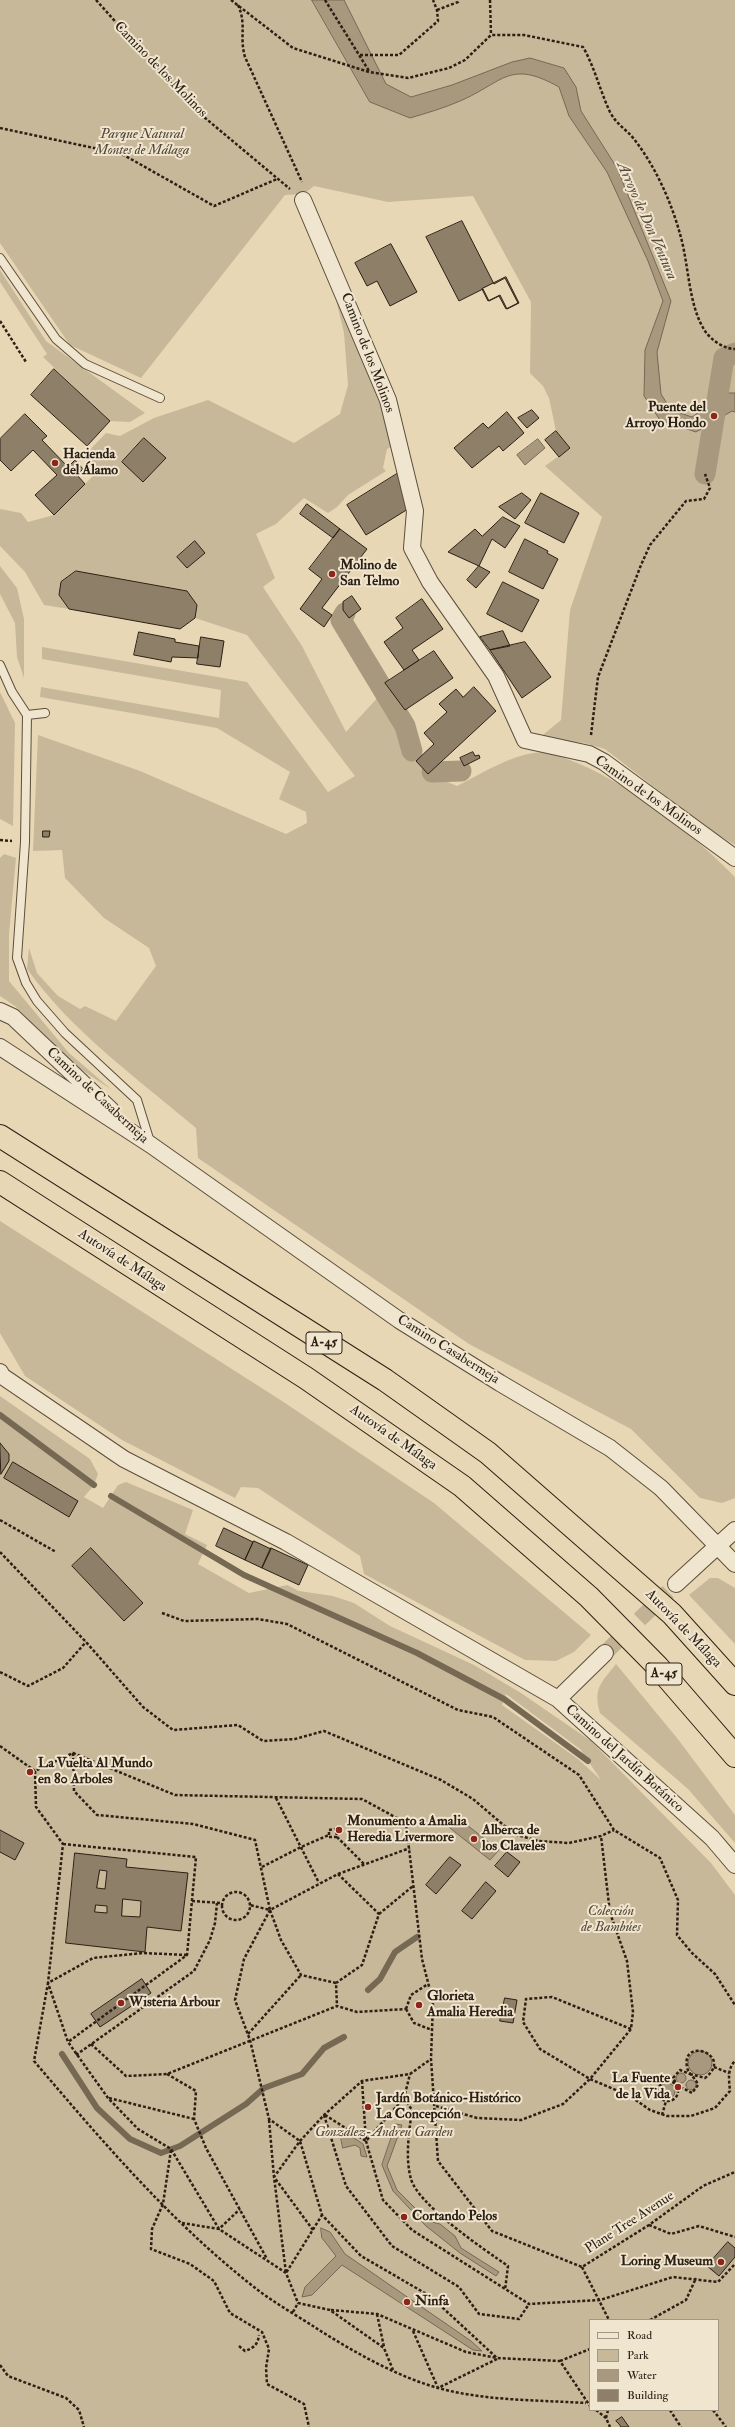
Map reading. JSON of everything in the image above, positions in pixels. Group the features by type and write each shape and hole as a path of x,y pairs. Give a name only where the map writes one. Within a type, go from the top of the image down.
{"highway":[{"name":"Autovía de Málaga","path":"0,1136 385,1380 488,1453 672,1614 735,1684"},
{"name":"Autovía de Málaga","path":"0,1182 306,1378 462,1486 589,1597 658,1667 735,1756"}],"street":[{"name":"Camino de los Molinos","path":"303,200 329,257 388,400 415,511 412,548 430,582 496,676 525,740 589,754 604,762 735,858"},
{"name":"Camino de Casabermeja","path":"0,1011 13,1017 151,1146"},
{"name":"Camino de Casabermeja","path":"0,1046 151,1146"},
{"name":"Camino Casabermeja","path":"151,1146 399,1320 500,1383 610,1448 661,1488 735,1564"},
{"path":"0,1372 2,1376 124,1459 286,1542 558,1699"},
{"path":"676,1584 735,1530"},
{"name":"Camino del Jardín Botánico","path":"605,1653 558,1699 689,1819 712,1838 735,1865"}],"lane":[{"path":"0,258 56,339 85,364 160,398"},
{"path":"0,665 12,692 27,715 25,842 17,958 26,983 37,1001 65,1033 137,1100 151,1146"},
{"path":"27,715 45,713"}],"path":[{"name":"Camino de los Molinos","path":"96,0 104,11 192,107 303,200"},
{"path":"231,0 293,48 369,72 408,78 430,74 449,68 465,60 491,35 524,35 583,47 610,112 617,124 634,138 660,180 680,234 693,301 705,331 716,342 729,349 735,348"},
{"path":"326,0 369,72"},
{"path":"360,55 399,55 438,21 437,10 433,0"},
{"path":"437,10 458,2 459,0"},
{"path":"490,0 491,35"},
{"path":"238,5 244,18 241,44 244,57 304,187 303,200"},
{"path":"0,128 122,154 214,206 277,179"},
{"path":"0,321 26,362"},
{"path":"589,754 598,678 640,565 650,545 686,501 704,499 710,488 705,474"},
{"path":"0,1520 56,1552"},
{"path":"0,1552 86,1642 143,1707 173,1730 238,1725 263,1741 295,1739 324,1731 441,1780 473,1799 514,1834 538,1841 569,1843 601,1836 614,1830"},
{"path":"162,1613 184,1621 258,1619 288,1624 458,1710 493,1717 579,1776 614,1830 660,1858 678,1900 677,1935 692,1953 715,1974 735,2005"},
{"path":"0,1672 28,1686 63,1668 86,1642"},
{"path":"0,1746 34,1771"},
{"path":"34,1771 73,1753 175,1795 362,1799 406,1823 422,1959 433,2002 432,2030 414,2023 406,2009 411,1995 428,1984"},
{"path":"73,1753 74,1791 98,1815 193,1824 255,1840 270,1910 282,1940 301,1975 336,1983 362,1965 379,1914 413,1886"},
{"path":"34,1771 36,1807 63,1844 48,1983 34,2061 113,2151 181,2223 256,2288 339,2342 393,2371 438,2388 490,2397 586,2403"},
{"path":"276,1798 318,1883"},
{"path":"329,1835 329,1830 336,1829 337,1836 364,1864"},
{"path":"262,1867 300,1846 329,1835"},
{"path":"329,1835 334,1838 337,1836"},
{"path":"436,2106 477,2118 521,2120 563,2104 590,2079 631,2029 633,2012 627,1961 610,1913 601,1836"},
{"path":"63,1844 196,1857 187,1955 68,2042"},
{"path":"298,2303 286,2273 274,2178 269,2119 250,2040 235,2000 244,1959 270,1910 318,1883 338,1874 410,1848"},
{"path":"338,1874 379,1914"},
{"path":"237,1891 245,1894 250,1905 246,1916 234,1920 224,1914 221,1903 228,1893 237,1891"},
{"path":"192,1901 221,1903"},
{"path":"76,2055 194,1971 210,1940 215,1923 217,1903"},
{"path":"250,1905 270,1910"},
{"path":"48,1983 93,1958 143,1953 187,1955"},
{"path":"248,2034 301,1975"},
{"path":"48,1983 68,2042 108,2098 138,2129 171,2149 219,2228 286,2273"},
{"path":"336,1983 337,2006"},
{"path":"631,2029 552,1997 526,1999 522,2022 540,2050 590,2079 630,2096 650,2110 662,2115 691,2116 715,2108 730,2091 729,2073 731,2065 735,2061"},
{"path":"91,2044 126,2076 167,2074 337,2006 357,2012 406,2009"},
{"name":"Plane Tree Avenue","path":"432,2030 431,2060 436,2106 438,2161 492,2231 582,2267 650,2225 703,2186 735,2172"},
{"path":"662,2115 666,2101 676,2096 677,2086 673,2078 680,2070 690,2074 705,2078 711,2073 714,2066 714,2059 709,2053 703,2050 696,2050 686,2061 687,2068 690,2074 698,2085 696,2091 689,2093 677,2086 668,2081 659,2085 659,2095 666,2101"},
{"path":"274,2178 300,2141 324,2115 362,2081 410,2074 431,2060"},
{"path":"714,2066 729,2073"},
{"path":"167,2074 196,2091 194,2119 206,2148 268,2261"},
{"path":"366,2141 404,2098 410,2074"},
{"path":"362,2081 366,2141 384,2200 412,2230 529,2304 600,2300 673,2277 696,2278 718,2282 735,2264"},
{"path":"108,2098 194,2119"},
{"path":"404,2098 412,2110 408,2142 411,2180 430,2207 474,2243 508,2266 505,2290"},
{"path":"324,2115 366,2141"},
{"path":"324,2115 346,2186 392,2246 459,2287 479,2314 519,2319 529,2304"},
{"path":"269,2119 300,2141 322,2215 361,2256 430,2296 497,2358"},
{"path":"171,2149 163,2204 152,2229 151,2249 190,2264 214,2281 230,2313 262,2332 269,2349 266,2368 267,2384 304,2404 309,2427"},
{"path":"274,2178 313,2230"},
{"path":"181,2223 219,2228 240,2210"},
{"path":"286,2273 322,2215"},
{"path":"650,2225 671,2234 699,2226 735,2236"},
{"path":"582,2267 609,2319"},
{"path":"652,2319 686,2300 696,2278"},
{"path":"293,2312 298,2303"},
{"path":"298,2303 330,2310 376,2314 466,2352 497,2358 560,2361 589,2349"},
{"path":"330,2310 384,2348"},
{"path":"376,2314 384,2348 393,2371"},
{"path":"412,2330 438,2388"},
{"path":"239,2346 245,2351 251,2349 258,2343 259,2335"},
{"path":"438,2388 497,2358"},
{"path":"560,2361 586,2403 589,2405"},
{"path":"0,2365 8,2376 66,2398 79,2410 84,2427"},
{"path":"597,2411 606,2418 610,2427"},
{"path":"606,2418 608,2411"},
{"path":"671,2411 681,2427"},
{"path":"714,2411 726,2427"}],"green space":[{"name":"Parque Natural Montes de Málaga","path":"0,0 735,0 735,845 711,831 605,749 584,743 539,738 561,720 570,610 602,517 545,466 570,448 556,431 549,398 543,386 530,373 531,302 473,196 388,202 314,186 304,194 285,195 141,378 70,345 0,243"},
{"path":"0,270 46,341 145,413 130,422 110,421 43,357 47,354 0,282"},
{"path":"331,279 379,399 395,445 387,449 383,468 386,471 348,495 337,507 328,513 304,498 276,524 256,534 275,578 263,587 302,646 346,732 381,694 401,727 409,754 428,774 457,786 499,764 521,756 544,752 558,755 612,780 657,809 699,843 735,877 735,1498 722,1503 700,1498 631,1429 469,1344 198,1158 196,1128 128,1072 85,1034 45,992 27,969 29,948 37,973 58,996 80,1009 85,1006 116,1021 156,966 149,948 104,918 65,878 62,850 33,851 38,735 140,771 286,834 307,823 306,812 279,799 290,772 217,728 40,697 41,687 219,718 221,690 42,659 42,647 247,682 328,792 355,776 247,635 195,618 197,605 187,591 76,571 61,582 59,595 69,609 44,605 25,572 0,546 0,509 21,513 28,522 54,515 98,471 83,457 106,433 120,436 154,418 208,400 294,443 340,414 348,385 344,333"},
{"path":"0,566 17,588 24,619 24,678 17,657 15,623 0,594"},
{"path":"0,692 15,723 13,826 0,819"},
{"path":"4,854 16,858 9,934 9,981 69,1053 112,1090 65,1059 15,1006 0,996 0,858"},
{"path":"0,1221 282,1401 434,1503 591,1635 574,1652 556,1661 525,1660 364,1574 360,1556 258,1488 241,1487 235,1498 122,1440 25,1376 0,1333"},
{"name":"Jardín Botánico-Histórico La Concepción","path":"0,1396 90,1459 98,1474 94,1485 84,1497 103,1508 118,1485 126,1482 193,1510 185,1534 207,1545 198,1564 249,1593 287,1585 299,1591 333,1596 354,1603 390,1626 474,1665 521,1693 591,1741 711,1863 735,1895 735,2427 0,2427","holes":["506,1694 580,1749 601,1780 578,1759 502,1705"]},
{"path":"710,1578 718,1578 735,1588 735,1644 689,1595"},
{"path":"616,1664 677,1738 735,1815 735,1843 688,1789 600,1713 597,1697 598,1692 602,1681"}],"water":[{"path":"312,0 344,0 386,84 411,97 452,85 512,62 530,58 564,68 576,87 581,111 617,168 671,301 657,352 661,394 671,410 692,417 727,393 735,393 735,412 732,411 696,432 660,420 644,396 645,350 663,301 648,261 607,172 569,116 559,87 529,75 517,74 507,76 454,104 410,118 370,102"},
{"path":"538,439 545,448 525,465 517,455"},
{"name":"Alberca de los Claveles","path":"458,1818 499,1850 490,1860 450,1828"},
{"path":"700,2051 708,2055 712,2063 708,2071 700,2075 692,2071 688,2063 692,2055"},
{"path":"679,2073 683,2073 685,2074 685,2082 679,2083 676,2080 676,2076"},
{"path":"689,2080 693,2080 695,2081 695,2089 689,2090 686,2087 686,2083"},
{"path":"664,2083 670,2083 675,2088 673,2097 670,2099 664,2099 659,2094 659,2088"},
{"path":"396,2124 402,2125 387,2166 397,2190 428,2221 440,2224 455,2236 461,2248 499,2272 496,2276 460,2253 426,2226 393,2191 382,2165"},
{"path":"339,2128 363,2144 367,2157 361,2156 360,2148 355,2145 343,2148"},
{"path":"321,2228 330,2232 345,2254 471,2341 482,2351 473,2350 342,2265 312,2295 302,2297 305,2287 336,2256 322,2238"}],"pier":[{"path":"721,395 716,422 709,426 714,400"}],"building":[{"path":"462,221 494,284 505,278 518,303 506,309 499,296 489,301 483,289 459,301 426,237"},
{"path":"391,244 417,292 390,306 377,281 367,286 355,263"},
{"path":"506,277 519,303 507,309 500,295 488,301 482,289"},
{"path":"54,369 110,421 87,446 31,395"},
{"path":"532,410 539,418 527,428 518,418"},
{"path":"507,412 524,433 503,451 499,446 472,468 454,448 483,423 488,428"},
{"name":"Hacienda del Álamo","path":"25,414 47,436 42,440 68,467 75,460 83,469 77,475 85,484 54,515 35,495 57,475 33,450 11,471 0,460 0,439"},
{"path":"556,431 570,448 559,457 545,440"},
{"path":"144,438 166,458 143,482 122,462"},
{"path":"400,472 408,509 366,535 347,505"},
{"path":"522,493 531,500 515,519 499,507"},
{"path":"541,493 579,513 564,543 525,523"},
{"path":"307,504 340,529 333,538 300,514"},
{"path":"503,517 520,526 505,548 492,539 479,566 448,552 475,529 482,536"},
{"name":"Molino de San Telmo","path":"340,529 367,549 322,608 332,615 324,627 300,609 322,579 309,569"},
{"path":"525,539 548,551 547,553 558,559 543,589 509,572"},
{"path":"195,541 205,553 187,568 177,557"},
{"path":"479,566 490,572 476,588 467,580"},
{"path":"76,571 187,591 197,605 195,618 180,629 69,609 59,595 61,582"},
{"path":"503,582 539,600 522,632 487,614"},
{"path":"352,596 361,609 349,618 343,610 343,602"},
{"path":"422,599 443,629 412,650 419,660 404,670 384,642 403,628 396,618"},
{"path":"503,631 510,646 490,650 480,637"},
{"path":"139,632 175,639 175,642 199,646 198,658 172,657 171,662 134,655"},
{"path":"201,637 224,641 220,667 197,664"},
{"path":"525,642 551,677 522,698 490,650"},
{"path":"434,651 453,678 405,710 385,683"},
{"path":"474,687 496,711 428,774 416,761 434,744 424,733 447,712 439,704 456,689 463,697"},
{"path":"473,752 475,756 479,755 480,758 464,766 460,758"},
{"path":"43,831 50,831 49,837 43,837"},
{"path":"0,1443 9,1454 9,1461 1,1474"},
{"path":"13,1462 78,1501 69,1517 4,1478"},
{"path":"224,1528 253,1542 245,1560 216,1546"},
{"path":"254,1541 271,1549 262,1568 245,1560"},
{"path":"91,1548 143,1603 124,1621 72,1566"},
{"path":"271,1548 308,1565 299,1585 262,1568"},
{"path":"0,1830 24,1843 15,1860 0,1852"},
{"path":"507,1852 520,1862 508,1877 495,1866"},
{"path":"75,1853 127,1859 126,1867 188,1873 181,1931 147,1927 145,1952 66,1943","holes":["100,1870 107,1871 105,1889 97,1888","123,1899 141,1901 140,1917 122,1916","96,1905 107,1906 107,1913 95,1912"]},
{"path":"450,1857 461,1865 436,1894 426,1885"},
{"path":"486,1882 496,1891 472,1919 462,1911"},
{"name":"Wisteria Arbour","path":"142,1979 151,1993 100,2027 91,2014"},
{"path":"505,1998 517,2000 513,2023 500,2021"},
{"name":"Loring Museum","path":"728,2242 735,2248 735,2257 719,2276 707,2266"},
{"path":"622,2417 629,2427 621,2427 616,2421"}],"waterway":[{"name":"Arroyo de Don Ventura","path":"705,474 724,358 735,353"},
{"path":"345,613 341,620 405,726 412,751"},
{"path":"432,772 461,771"},
{"path":"0,1415 94,1485"},
{"path":"111,1496 244,1575 417,1653 504,1699 588,1761"},
{"path":"368,1990 380,1979 395,1952 417,1937"},
{"path":"62,2054 97,2108 130,2139 161,2153 180,2146 246,2104 264,2088 302,2074 324,2048 344,2037"}],"tunnel":[{"path":"605,1653 676,1584"}],"place":[{"name":"Puente del Arroyo Hondo","path":"714,416"},
{"name":"Hacienda del Álamo","path":"55,463"},
{"name":"Molino de San Telmo","path":"332,574"},
{"name":"La Vuelta Al Mundo en 80 Arboles","path":"30,1772"},
{"name":"Monumento a Amalia Heredia Livermore","path":"339,1830"},
{"name":"Alberca de los Claveles","path":"474,1839"},
{"name":"Wisteria Arbour","path":"121,2003"},
{"name":"Glorieta Amalia Heredia","path":"419,2005"},
{"name":"La Fuente de la Vida","path":"678,2087"},
{"name":"Jardín Botánico-Histórico La Concepción","path":"368,2107"},
{"name":"Cortando Pelos","path":"404,2217"},
{"name":"Loring Museum","path":"721,2262"},
{"name":"Ninfa","path":"407,2302"}],"park label":[{"name":"Colección de Bambúes","path":"611,1920"},
{"name":"González-Andreu Garden","path":"384,2133"}]}
